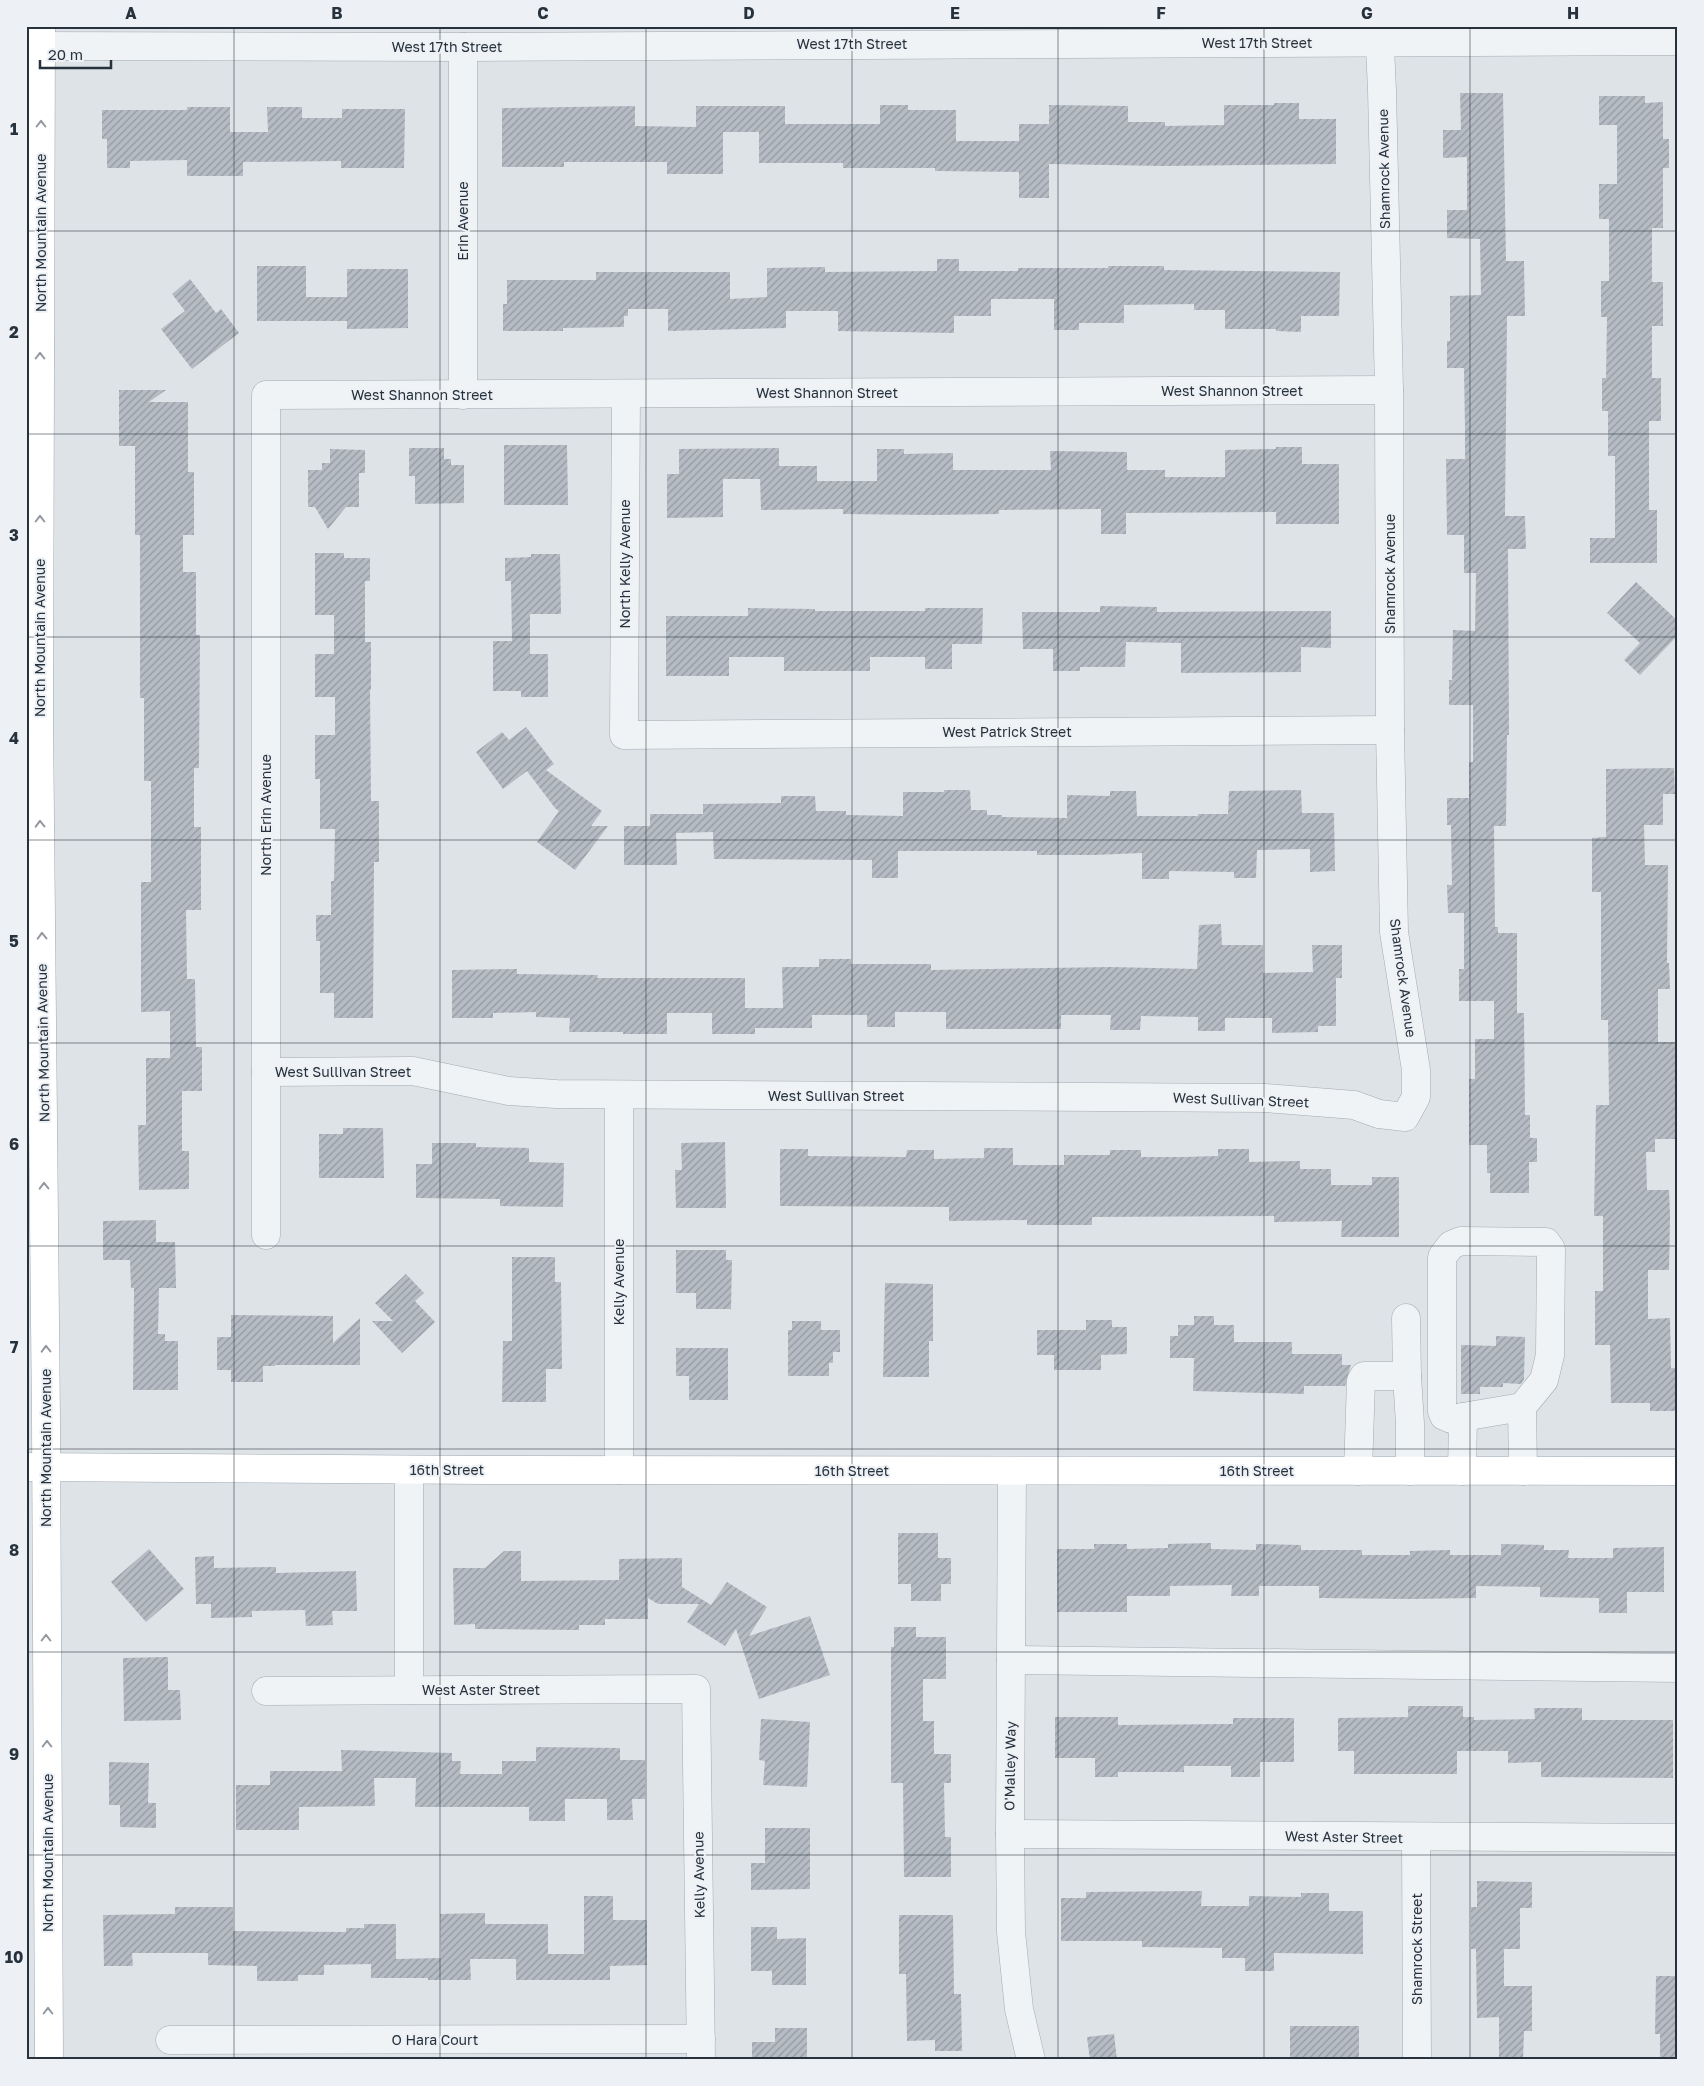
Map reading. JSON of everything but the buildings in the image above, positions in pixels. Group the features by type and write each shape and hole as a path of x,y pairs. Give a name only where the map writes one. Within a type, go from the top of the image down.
{"main road":[{"name":"North Mountain Avenue","path":"36,40 33,718 36,1467 49,2060"},
{"name":"16th Street","path":"36,1467 409,1470 1678,1471"}],"street":[{"name":"West 17th Street","path":"36,40 463,47 1026,35 1380,34 1678,41"},
{"name":"Shamrock Avenue","path":"1380,34 1389,390 1390,730 1394,932 1416,1070 1416,1097 1405,1117"},
{"name":"Erin Avenue","path":"463,47 463,395"},
{"name":"West Shannon Street","path":"266,395 1389,390"},
{"name":"North Kelly Avenue","path":"624,735 626,394"},
{"name":"North Erin Avenue","path":"266,395 266,1235"},
{"name":"West Patrick Street","path":"624,735 1390,730"},
{"name":"West Sullivan Street","path":"266,1072 412,1071 509,1091 556,1094 1265,1098 1354,1105 1379,1114 1405,1117"},
{"name":"Kelly Avenue","path":"619,1095 619,1470"},
{"path":"1522,1407 1451,1419 1444,1416 1442,1411 1442,1257 1451,1245 1461,1241 1546,1242 1551,1249 1550,1355 1544,1380 1522,1407 1523,1471"},
{"path":"1406,1318 1410,1471"},
{"path":"1358,1471 1360,1381 1364,1376 1407,1376"},
{"path":"1462,1417 1462,1471"},
{"path":"409,1470 409,1690"},
{"name":"O'Malley Way","path":"1012,1471 1011,1932 1019,2009 1031,2060"},
{"path":"1011,1660 1678,1668"},
{"name":"Kelly Avenue","path":"696,1689 701,2050"},
{"name":"West Aster Street","path":"266,1691 696,1689"},
{"name":"West Aster Street","path":"1010,1834 1416,1838 1678,1838"},
{"name":"Shamrock Street","path":"1416,1838 1417,2060"},
{"name":"O Hara Court","path":"170,2040 701,2050"}]}
